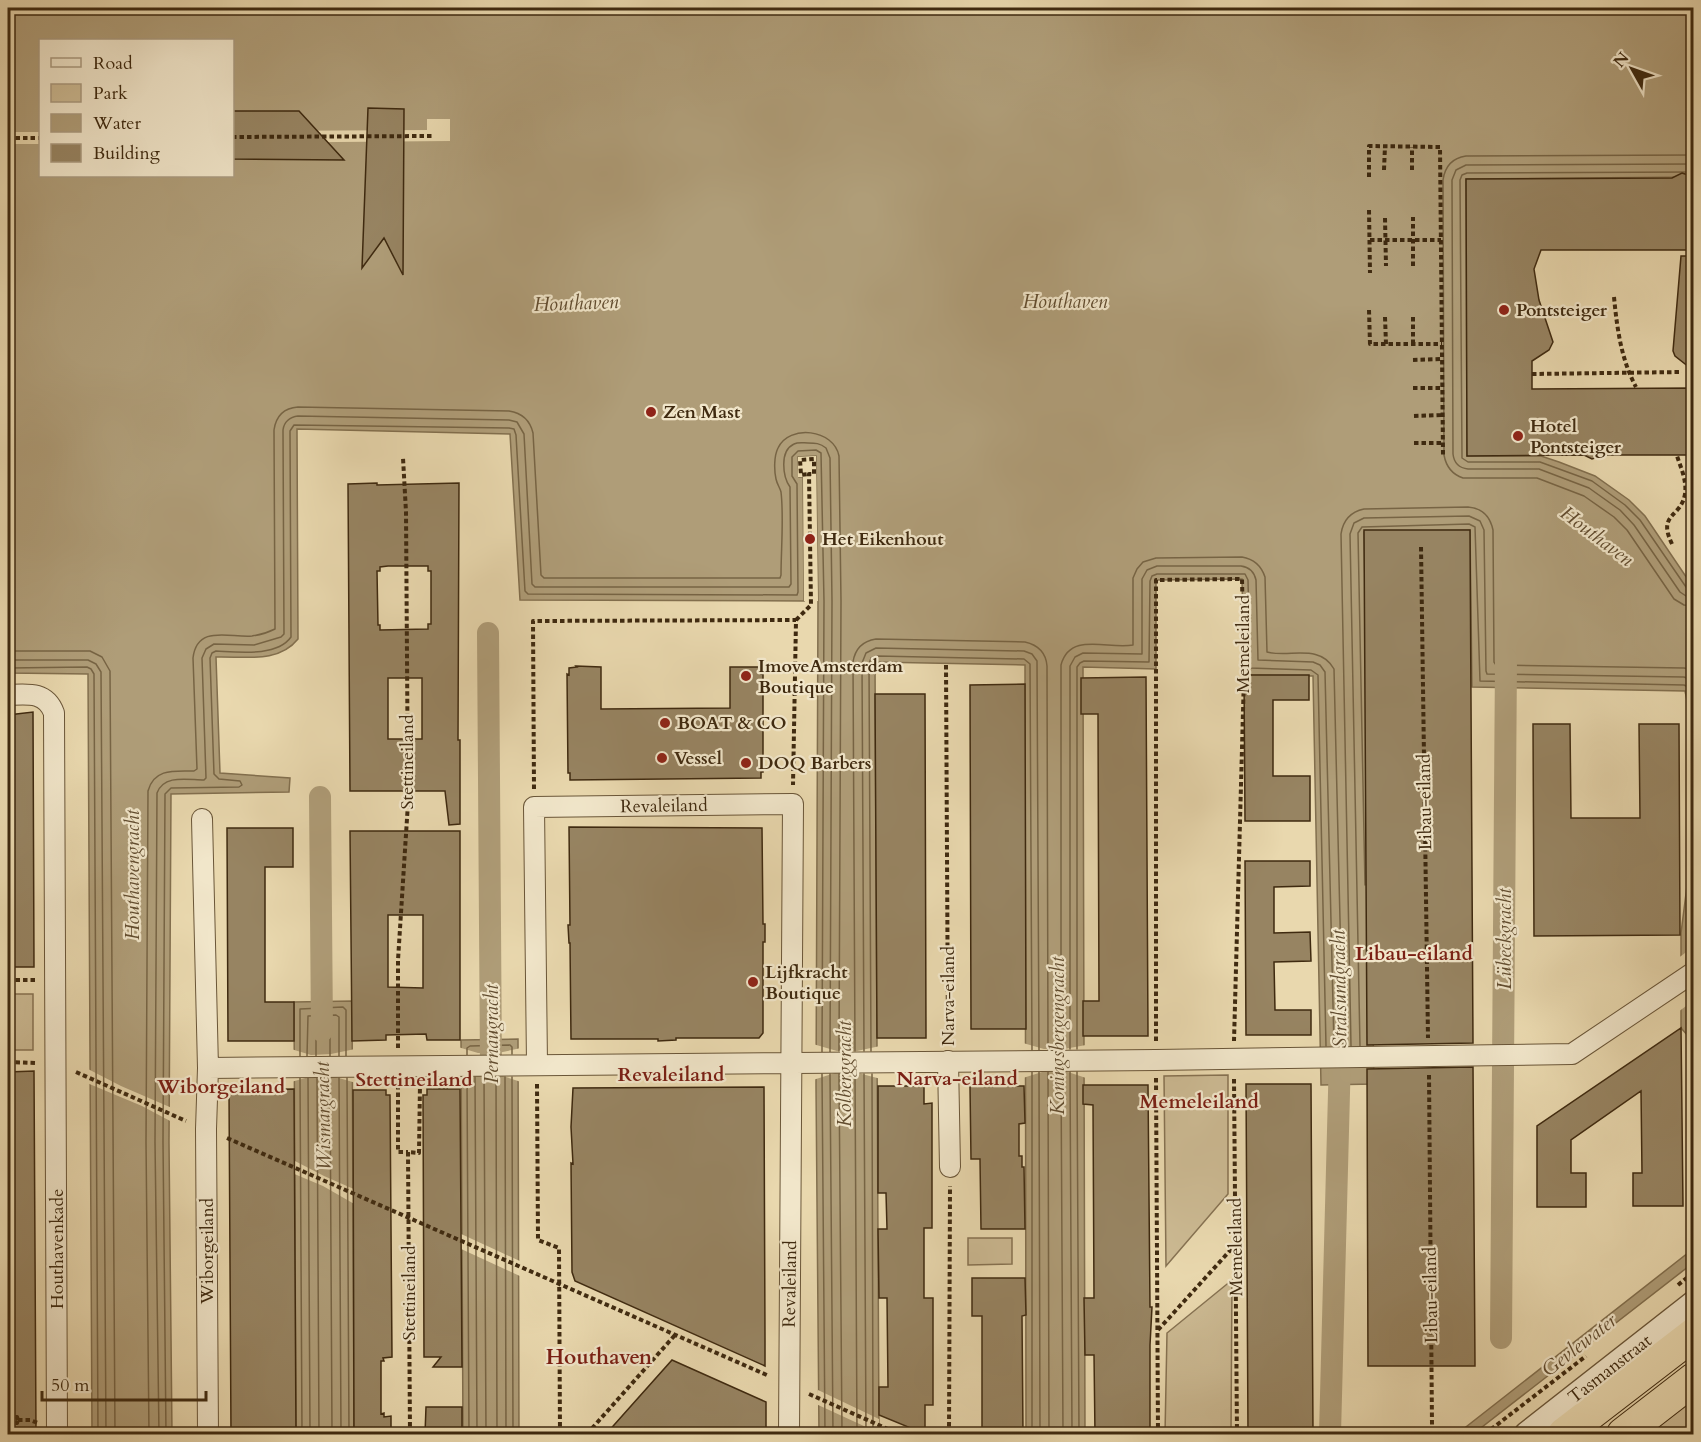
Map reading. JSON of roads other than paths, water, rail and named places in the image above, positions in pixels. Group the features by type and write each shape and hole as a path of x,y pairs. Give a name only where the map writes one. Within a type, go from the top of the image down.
{"highway":[{"path":"1564,1434 1694,1334"},
{"path":"1623,1434 1694,1379"}],"street":[{"name":"Houthavenkade","path":"8,694 40,696 49,703 54,713 57,1434"},
{"name":"Revaleiland","path":"534,1064 534,807 793,804 801,1062 789,1434"},
{"name":"Wiborgeiland","path":"202,819 208,1068 206,1129 208,1434"},
{"path":"208,1068 1382,1058 1572,1054 1694,972"},
{"name":"Narva-eiland","path":"948,1061 950,1167"},
{"name":"Tasmanstraat","path":"1527,1434 1694,1303"}],"water":[{"name":"Houthaven","path":"8,8 1693,8 1693,177 1466,179 1467,456 1541,456 1559,462 1595,476 1629,500 1645,516 1693,587 1693,710 1688,705 1685,691 1472,687 1470,530 1364,532 1374,1084 1321,1085 1313,676 1244,675 1242,579 1156,580 1156,669 1083,667 1085,1434 1026,1434 1025,665 875,662 879,1434 819,1434 816,1087 818,601 816,456 798,457 799,477 803,477 804,601 520,600 510,434 297,429 298,639 290,647 271,655 216,657 220,773 290,778 289,792 171,794 169,1142 172,1434 92,1434 88,674 8,673"},
{"path":"1693,839 1693,1037 1689,1037 1681,1028 1681,933"},
{"path":"352,1001 354,1434 296,1434 294,1002"},
{"path":"518,1039 519,1434 463,1434 461,1040"},
{"name":"Gevlewater","path":"1693,1249 1693,1263 1473,1434 1457,1434"}],"waterway":[{"name":"Pernaugracht","path":"488,633 491,1070"},
{"name":"Lübeckgracht","path":"1501,1338 1506,659"},
{"name":"Wismargracht","path":"320,797 322,1031"},
{"name":"Stralsundgracht","path":"1330,1434 1340,1055"}],"place":[{"name":"Pontsteiger","path":"1504,310"},
{"name":"Zen Mast","path":"651,412"},
{"name":"Hotel Pontsteiger","path":"1518,436"},
{"name":"Het Eikenhout","path":"810,539"},
{"name":"ImoveAmsterdam Boutique","path":"746,676"},
{"name":"BOAT & CO","path":"665,723"},
{"name":"Vessel","path":"662,758"},
{"name":"DOQ Barbers","path":"746,763"},
{"name":"Lijfkracht Boutique","path":"753,982"}],"district":[{"name":"Libau-eiland","path":"1414,953"},
{"name":"Revaleiland","path":"671,1074"},
{"name":"Narva-eiland","path":"957,1078"},
{"name":"Stettineiland","path":"414,1079"},
{"name":"Wiborgeiland","path":"221,1086"},
{"name":"Memeleiland","path":"1199,1101"},
{"name":"Houthaven","path":"599,1357"}],"water label":[{"name":"Houthavengracht","path":"132,875"},
{"name":"Koningsbergengracht","path":"1057,1036"},
{"name":"Kolberggracht","path":"844,1074"}]}
